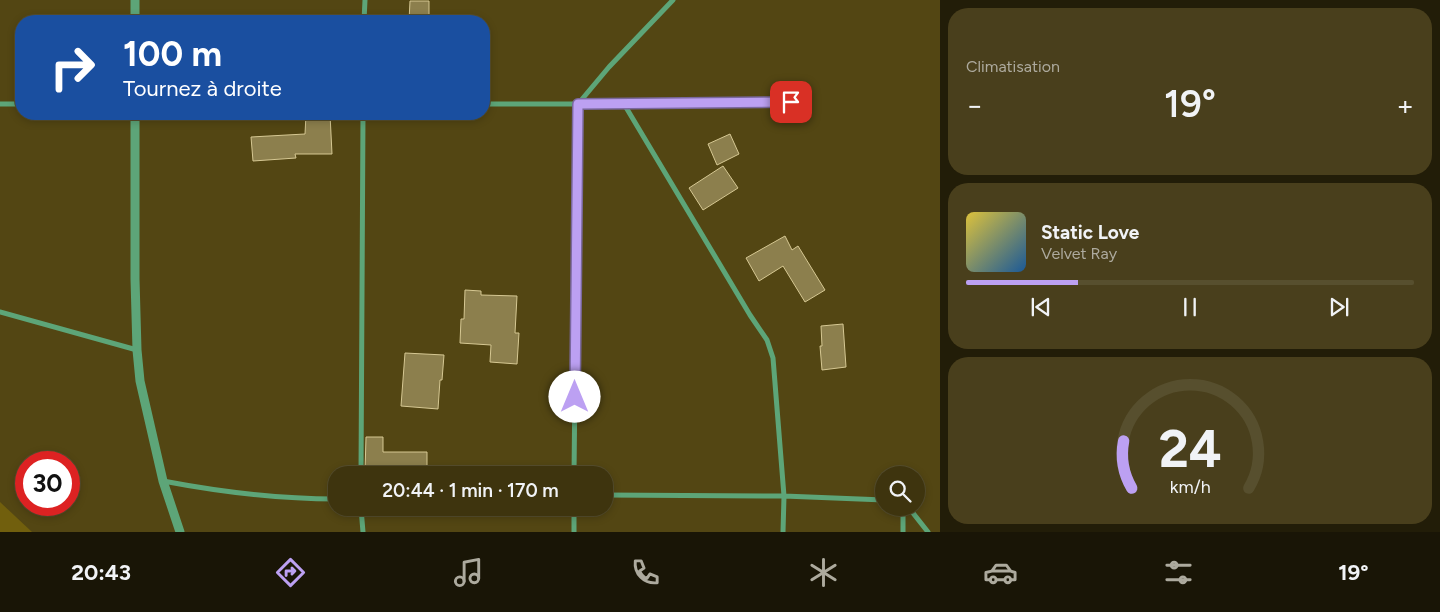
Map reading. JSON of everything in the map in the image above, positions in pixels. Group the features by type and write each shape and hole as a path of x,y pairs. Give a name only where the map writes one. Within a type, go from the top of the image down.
{"street":[{"path":"135,15 136,0"},
{"path":"364,15 365,0"},
{"path":"574,466 578,104 673,0"},
{"path":"490,104 791,102"},
{"path":"0,104 15,104"},
{"path":"624,104 750,315 768,340 773,358 784,496 783,532"},
{"path":"135,120 135,279 140,381 163,481 180,532"},
{"path":"361,466 363,120"},
{"path":"0,312 137,350"},
{"path":"163,481 211,490 254,495 298,499 328,499"},
{"path":"613,495 784,496 875,500"},
{"path":"362,516 363,532"},
{"path":"574,516 574,532"},
{"path":"903,516 904,532"},
{"path":"915,516 928,532"}],"shaded area":[{"path":"0,502 32,532 0,532"}],"building":[{"path":"410,1 429,1 429,15 409,15"},
{"path":"306,120 330,120 332,154 295,154 296,158 253,161 251,137 305,134"},
{"path":"730,134 739,154 717,165 708,144"},
{"path":"723,166 738,188 703,210 689,188"},
{"path":"785,236 792,250 798,246 825,290 805,302 783,266 759,281 746,258"},
{"path":"465,290 481,291 481,295 517,296 515,333 519,333 517,364 490,362 491,345 460,343 461,319 464,319"},
{"path":"843,324 846,367 822,370 821,326"},
{"path":"405,353 444,355 438,409 401,406"},
{"path":"366,437 383,437 383,452 427,452 427,466 365,466"}],"route":[{"path":"575,397 578,104 791,102"}]}
